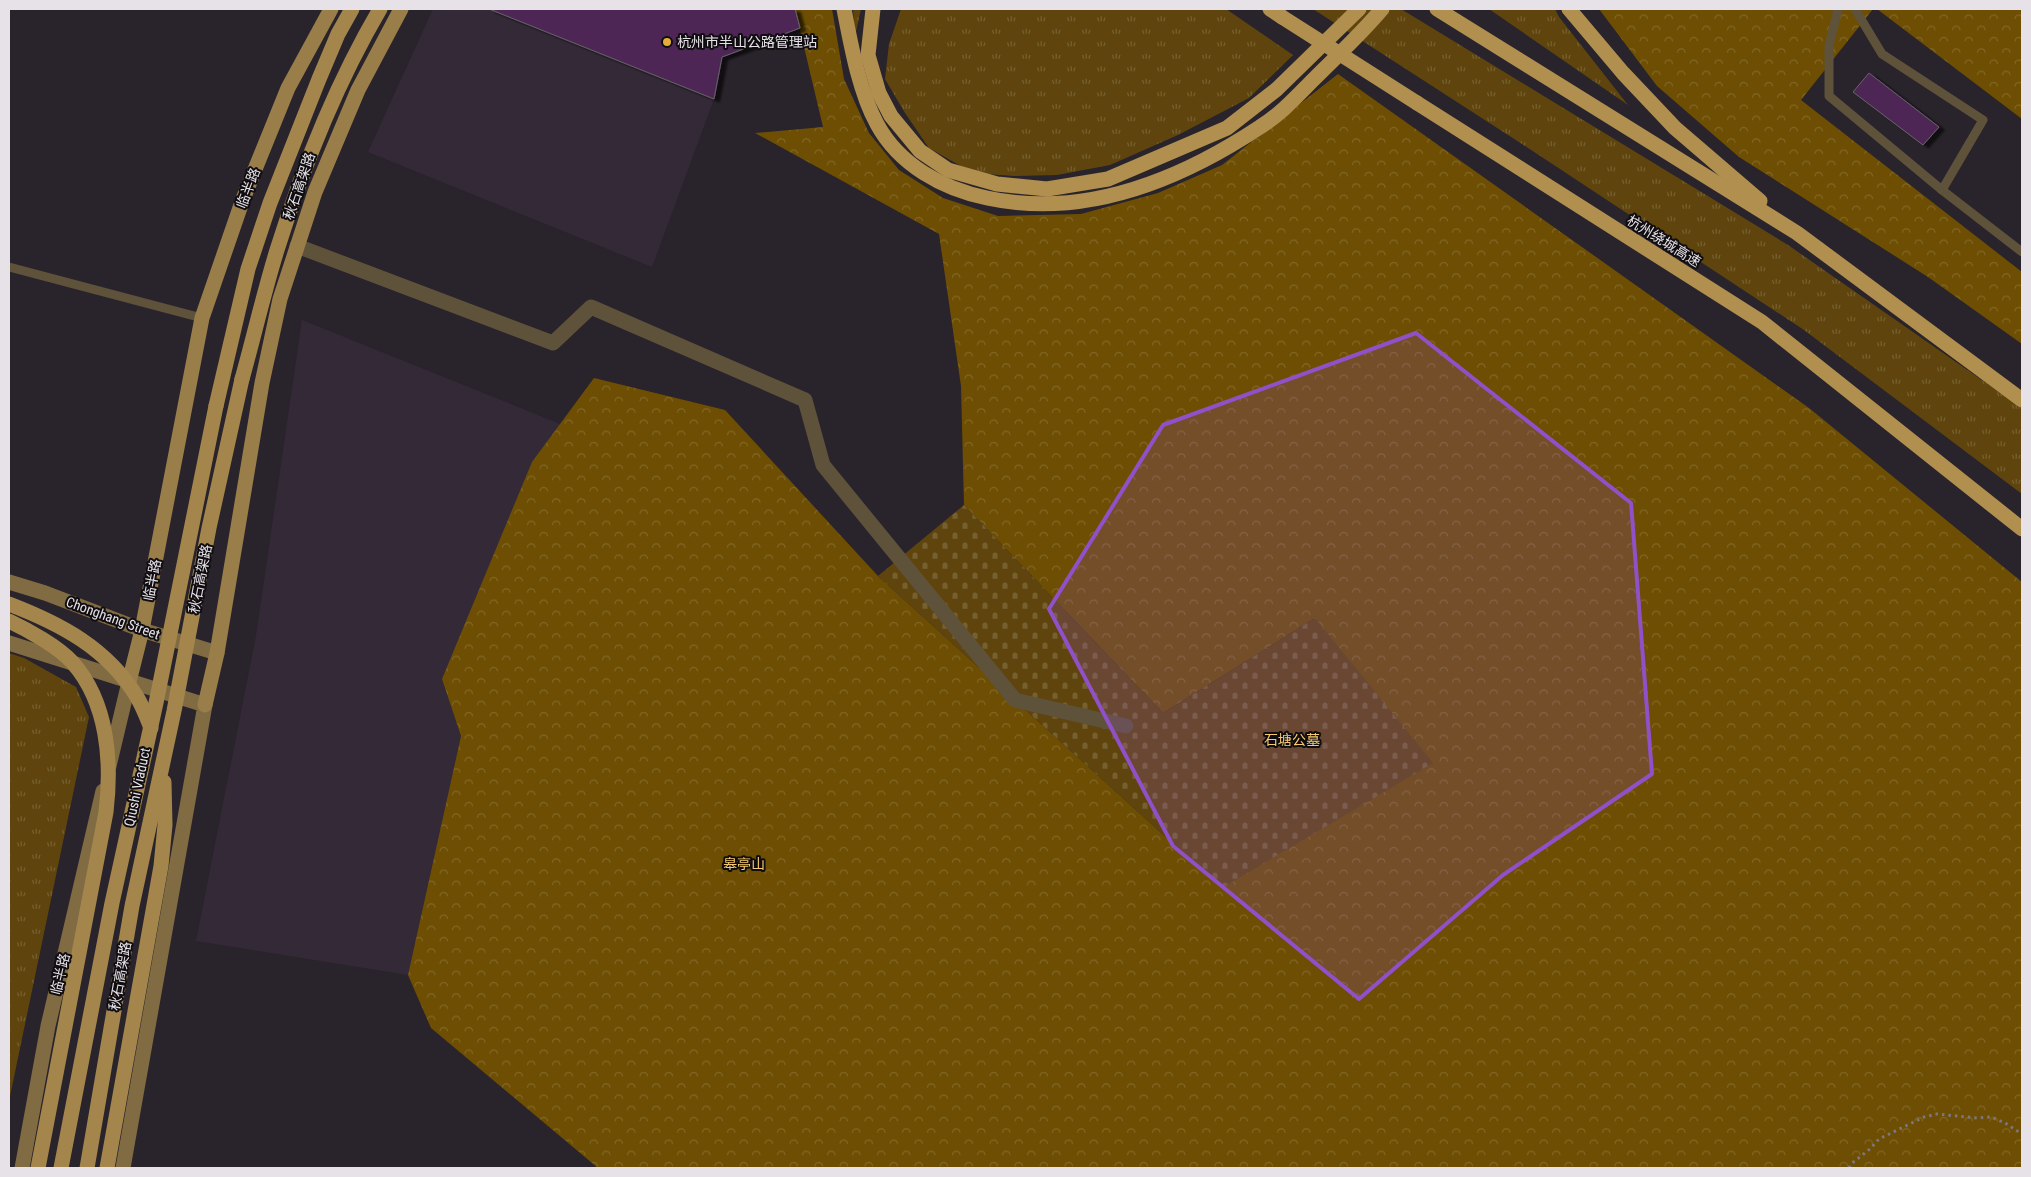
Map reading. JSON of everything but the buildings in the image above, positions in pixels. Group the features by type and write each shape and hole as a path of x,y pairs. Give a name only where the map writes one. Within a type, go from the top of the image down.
{"highway":[{"name":"Qiushi Viaduct","path":"61,1168 112,903 156,703 216,406 248,269 294,139 338,34 352,9"},
{"name":"秋石高架路","path":"87,1168 132,906 242,379 277,251 313,147 360,43 380,9"},
{"path":"844,9 852,50 863,88 878,125 898,152 926,176 964,194 1008,203 1055,204 1092,201 1136,190 1186,169 1261,127 1289,104 1352,43 1382,9"},
{"path":"873,9 868,55 879,93 891,116 920,151 948,170 997,184 1046,189 1108,179 1228,128 1277,89 1358,9"},
{"path":"1437,9 1797,233"},
{"path":"1570,9 1623,74 1675,128 1797,233 2022,400"},
{"name":"杭州绕城高速","path":"1276,13 1762,322 2022,529"},
{"path":"9,604 66,629 103,657 137,697 152,729 159,753 165,790 166,825 161,866 107,1168"},
{"path":"9,621 27,630 72,662 86,681 99,710 106,737 108,792 106,812 38,1168"}],"main road":[{"name":"临半路","path":"22,1168 48,1026 142,630 202,318 243,199 288,88 331,9"},
{"path":"123,1168 205,705 217,653 262,383 280,300 315,192 358,90 401,9"},
{"name":"Chonghang Street","path":"9,582 45,593 142,630 217,653"},
{"path":"9,643 205,705"}],"street":[{"path":"297,246 553,343 591,307 805,400 822,465 1015,700 1126,726"}],"lane":[{"path":"1838,9 1830,46 1829,96 1942,190 2022,252"},
{"path":"1855,9 1882,54 1983,120 1942,190"},
{"path":"9,268 202,318"}],"path":[{"path":"1849,1168 1851,1164 1870,1150 1878,1139 1924,1117 1937,1114 1977,1118 1991,1117 2022,1134"}],"highlighted area":[{"path":"1416,333 1631,503 1652,774 1503,875 1359,999 1173,846 1049,609 1163,425"}],"shaded area":[{"path":"433,9 489,9 714,99 652,267 368,152"},
{"path":"302,320 560,424 442,679 461,736 408,975 196,941 256,636"}],"green space":[{"name":"皋亭山","path":"795,9 832,9 844,79 869,133 899,170 943,198 998,216 1081,214 1158,193 1222,165 1338,74 1809,408 2022,582 2022,1168 598,1168 431,1028 408,975 461,736 442,679 532,462 594,378 725,410 878,576 1222,888 1315,618 1163,713 964,505 961,386 939,234 755,133 823,127"},
{"path":"853,9 861,9 855,36 855,35"},
{"path":"901,9 1226,9 1293,55 1249,98 1178,135 1110,165 1057,175 1014,176 973,173 929,148 885,79 889,44"},
{"path":"1313,9 1401,9 1788,245 2022,408 2022,494 1804,330"},
{"path":"1489,9 1555,9 1559,17 1628,105"},
{"path":"1599,9 1873,9 1801,100 2022,272 2022,344 1928,277 1739,157 1657,86"},
{"path":"1877,9 2022,9 2022,119"},
{"name":"石塘公墓","path":"964,505 1163,713 1315,618 1433,763 1222,888 878,576"},
{"path":"9,653 24,658 76,687 89,717 9,1101"}],"place":[{"name":"杭州市半山公路管理站","path":"667,42"}]}
